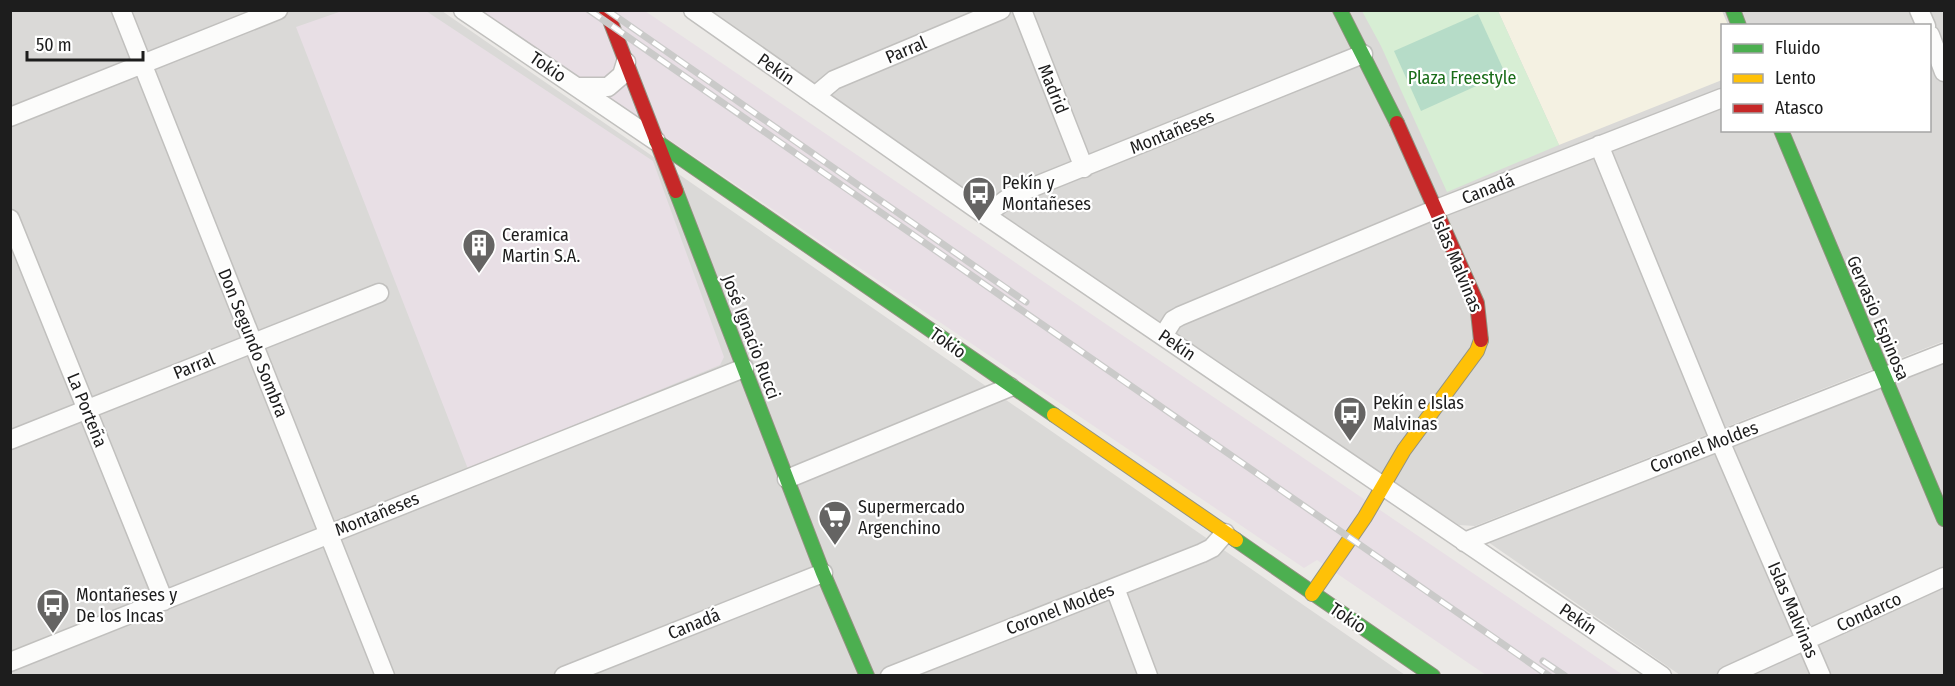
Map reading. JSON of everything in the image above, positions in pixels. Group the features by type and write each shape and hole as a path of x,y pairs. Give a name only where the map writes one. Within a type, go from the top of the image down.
{"street":[{"name":"Don Segundo Sombra","path":"121,10 385,675"},
{"path":"10,117 278,10"},
{"name":"Tokio","path":"463,10 1433,675"},
{"name":"José Ignacio Rucci","path":"606,10 823,573 867,675"},
{"name":"Pekín","path":"693,10 985,215 1662,675"},
{"name":"Parral","path":"815,96 834,80 1001,10"},
{"name":"Madrid","path":"1022,10 1084,168"},
{"name":"Islas Malvinas","path":"1312,594 1404,450 1477,351 1482,335 1477,303 1434,210 1407,144 1340,10"},
{"path":"1931,44 1944,72"},
{"name":"Montañeses","path":"985,215 1011,196 1363,54"},
{"path":"578,87 608,87 622,75 626,62"},
{"name":"Canadá","path":"1163,336 1173,320 1180,316 1434,210 1721,98"},
{"name":"Gervasio Espinosa","path":"1782,132 1944,519"},
{"name":"Islas Malvinas","path":"1599,145 1720,441 1821,675"},
{"path":"679,202 683,189 694,179 700,177 716,182"},
{"name":"La Porteña","path":"10,219 164,601"},
{"name":"Parral","path":"10,440 379,293"},
{"name":"Coronel Moldes","path":"1464,542 1944,353"},
{"name":"Montañeses","path":"10,662 744,368"},
{"path":"788,479 1010,387"},
{"name":"Coronel Moldes","path":"890,675 1202,553 1212,548 1225,533"},
{"name":"Canadá","path":"564,675 823,573"},
{"name":"Condarco","path":"1727,675 1944,577"},
{"path":"1115,588 1148,675"}],"shaded area":[{"path":"10,11 442,11 1405,675 11,675"},
{"name":"Ceramica Martin S.A.","path":"342,11 426,11 653,161 724,357 720,365 468,469 296,27"},
{"path":"479,11 645,11 1623,675 1486,675 1317,560 1304,568"},
{"path":"695,11 1944,11 1944,341 1475,526 1459,525 1354,457"},
{"path":"1498,11 1722,11 1728,24 1721,24 1721,80 1559,145"},
{"path":"1944,362 1944,675 1680,675 1488,542"}],"green space":[{"name":"Plaza Freestyle","path":"1362,11 1498,11 1559,145 1447,192 1381,46"},
{"path":"1478,14 1505,73 1421,111 1394,51"}],"railway":[{"path":"589,10 1549,676"},
{"path":"607,10 1026,302"},
{"path":"1543,661 1565,676"}],"traffic: fast":[{"path":"1340,10 1397,123"},
{"path":"1733,10 1738,24"},
{"path":"1782,132 1944,519"},
{"path":"656,141 1054,415"},
{"path":"676,191 823,573 867,676"},
{"path":"1236,540 1433,676"}],"traffic: slow":[{"path":"1312,594 1365,517 1404,450 1477,351 1481,340"},
{"path":"1054,415 1236,540"}],"traffic: jam":[{"path":"606,10 676,191"},
{"path":"1397,123 1477,303 1481,340"}],"place":[{"name":"Pekín y Montañeses","path":"979,222"},
{"name":"Ceramica Martin S.A.","path":"479,274"},
{"name":"Pekín e Islas Malvinas","path":"1350,442"},
{"name":"Supermercado Argenchino","path":"835,546"},
{"name":"Montañeses y De los Incas","path":"53,634"}]}
